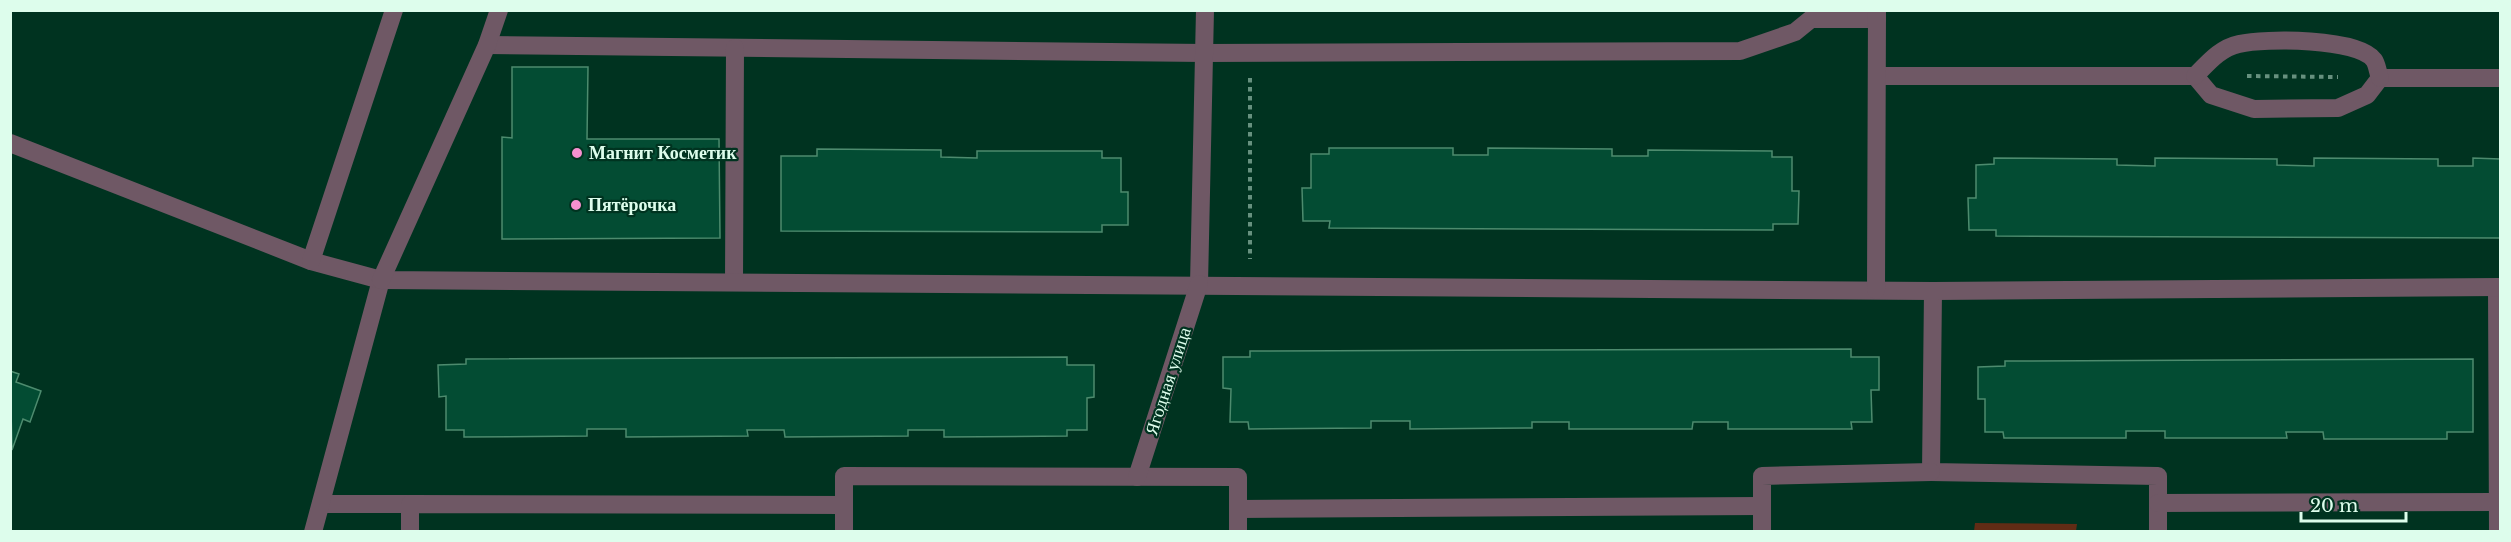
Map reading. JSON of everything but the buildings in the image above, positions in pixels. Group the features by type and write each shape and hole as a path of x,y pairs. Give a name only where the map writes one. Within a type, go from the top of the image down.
{"street":[{"path":"311,261 394,10"},
{"path":"313,531 381,280 487,45 499,10"},
{"name":"Ягодная улица","path":"1137,477 1199,284 1205,10"},
{"path":"487,45 1204,53 1740,51 1795,32 1811,19 1877,15 1879,76 1876,290"},
{"path":"1879,76 2195,76 2218,53 2239,44 2329,42 2354,46 2374,60 2380,78"},
{"path":"734,282 735,48"},
{"path":"2195,76 2211,95 2254,109 2338,108 2367,95 2380,78"},
{"path":"2380,78 2500,78"},
{"path":"10,143 311,261 381,280 1933,291 2499,287 2498,531"},
{"path":"1930,472 1933,291"},
{"path":"1762,531 1762,476 1930,472 2158,476 2158,531"},
{"path":"844,531 844,476 1238,477 1238,531"},
{"path":"2158,503 2498,502"},
{"path":"321,504 844,505"},
{"path":"410,504 410,531"},
{"path":"1238,509 1762,506"}],"path":[{"path":"1250,53 1250,285"},
{"path":"2241,76 2380,78"}],"shaded area":[{"path":"1975,523 2077,524 2076,531 1974,531"}],"place":[{"name":"Магнит Косметик","path":"577,153"},
{"name":"Пятёрочка","path":"576,205"}]}
